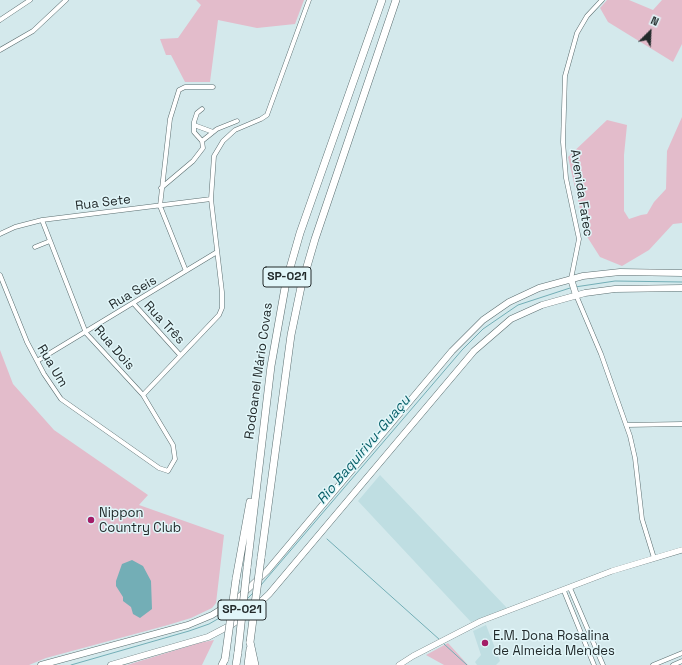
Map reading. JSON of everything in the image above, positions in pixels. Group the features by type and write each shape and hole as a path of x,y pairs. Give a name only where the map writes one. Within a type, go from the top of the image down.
{"highway":[{"name":"Rodoanel Mário Covas","path":"236,665 256,481 275,334 286,282 300,233 382,0"},
{"name":"Rodoanel Mário Covas","path":"248,665 291,335 301,287 315,239 396,0"},
{"path":"224,663 236,579 250,499 256,481"},
{"path":"250,642 255,665"}],"main road":[{"path":"41,665 188,625 212,615 232,603 267,571 468,335 483,320 509,302 539,288 620,272 682,272"},
{"path":"572,281 575,292"},
{"path":"111,665 208,637 245,616 269,594 447,381 485,340 511,319 575,292 615,289 682,288"}],"street":[{"path":"0,20 30,0"},
{"path":"0,50 32,31 66,0"},
{"path":"143,395 215,320 222,308 210,199 214,156 223,142 235,130 267,115 308,0"},
{"name":"Avenida Fatec","path":"572,281 579,239 566,178 563,142 565,76 577,34 587,16 602,0"},
{"path":"186,272 160,206 170,119 179,90 186,87 213,87"},
{"path":"161,188 193,161 202,148 202,141 194,132 196,113 202,109"},
{"path":"202,141 217,129 237,121"},
{"path":"194,125 213,132"},
{"name":"Rua Sete","path":"0,234 15,227 42,220 210,199"},
{"name":"Rua Dois","path":"42,220 86,333 143,395 174,449 175,459 170,469 166,472 159,468"},
{"path":"34,247 50,241"},
{"name":"Rua Seis","path":"37,362 217,252"},
{"name":"Rua Um","path":"0,275 27,342 52,388 61,399 159,468"},
{"path":"575,292 626,425 633,449 642,519 654,558"},
{"name":"Rua Três","path":"134,304 180,355"},
{"path":"626,425 682,424"},
{"path":"399,665 444,639 481,621 564,591 612,571 682,550"},
{"path":"570,588 603,665"},
{"path":"564,591 594,665"},
{"path":"579,625 585,622"},
{"path":"653,665 682,653"},
{"path":"673,665 682,661"}],"shaded area":[{"path":"196,0 304,0 295,24 257,28 218,20 210,82 185,82 171,55 166,55 160,39 178,38 201,5"},
{"path":"607,0 629,0 653,10 662,0 682,0 682,44 673,62 608,22 600,8"},
{"path":"682,117 682,223 673,224 649,250 622,266 600,257 586,235 568,157 607,120 627,125 624,155 624,211 629,219 647,214 654,202 666,189 667,151"},
{"name":"Nippon Country Club","path":"0,350 13,384 54,430 148,495 139,505 224,535 216,603 212,608 191,618 46,658 29,665 0,665"},
{"path":"380,475 507,608 471,622 358,501"},
{"name":"E.M. Dona Rosalina de Almeida Mendes","path":"486,625 500,661 496,665 477,665 475,662 481,655 473,631"},
{"path":"214,640 202,665 127,665 199,643"},
{"path":"448,643 468,665 444,665 426,655"}],"water":[{"path":"132,560 143,566 151,581 152,609 140,618 133,614 131,607 123,601 123,597 116,586 116,581 122,564"}],"waterway":[{"name":"Rio Baquirivu-Guaçu","path":"575,287 615,281 682,282"},
{"name":"Rio Baquirivu-Guaçu","path":"261,585 462,350 483,329 518,305 570,288"},
{"path":"327,539 440,640"},
{"name":"Rio Baquirivu-Guaçu","path":"248,598 253,593"},
{"name":"Rio Baquirivu-Guaçu","path":"235,607 240,603"},
{"name":"Rio Baquirivu-Guaçu","path":"71,665 189,631 209,624 228,613"},
{"path":"444,644 467,665"}],"place":[{"name":"Nippon Country Club","path":"91,520"},
{"name":"E.M. Dona Rosalina de Almeida Mendes","path":"485,643"}]}
